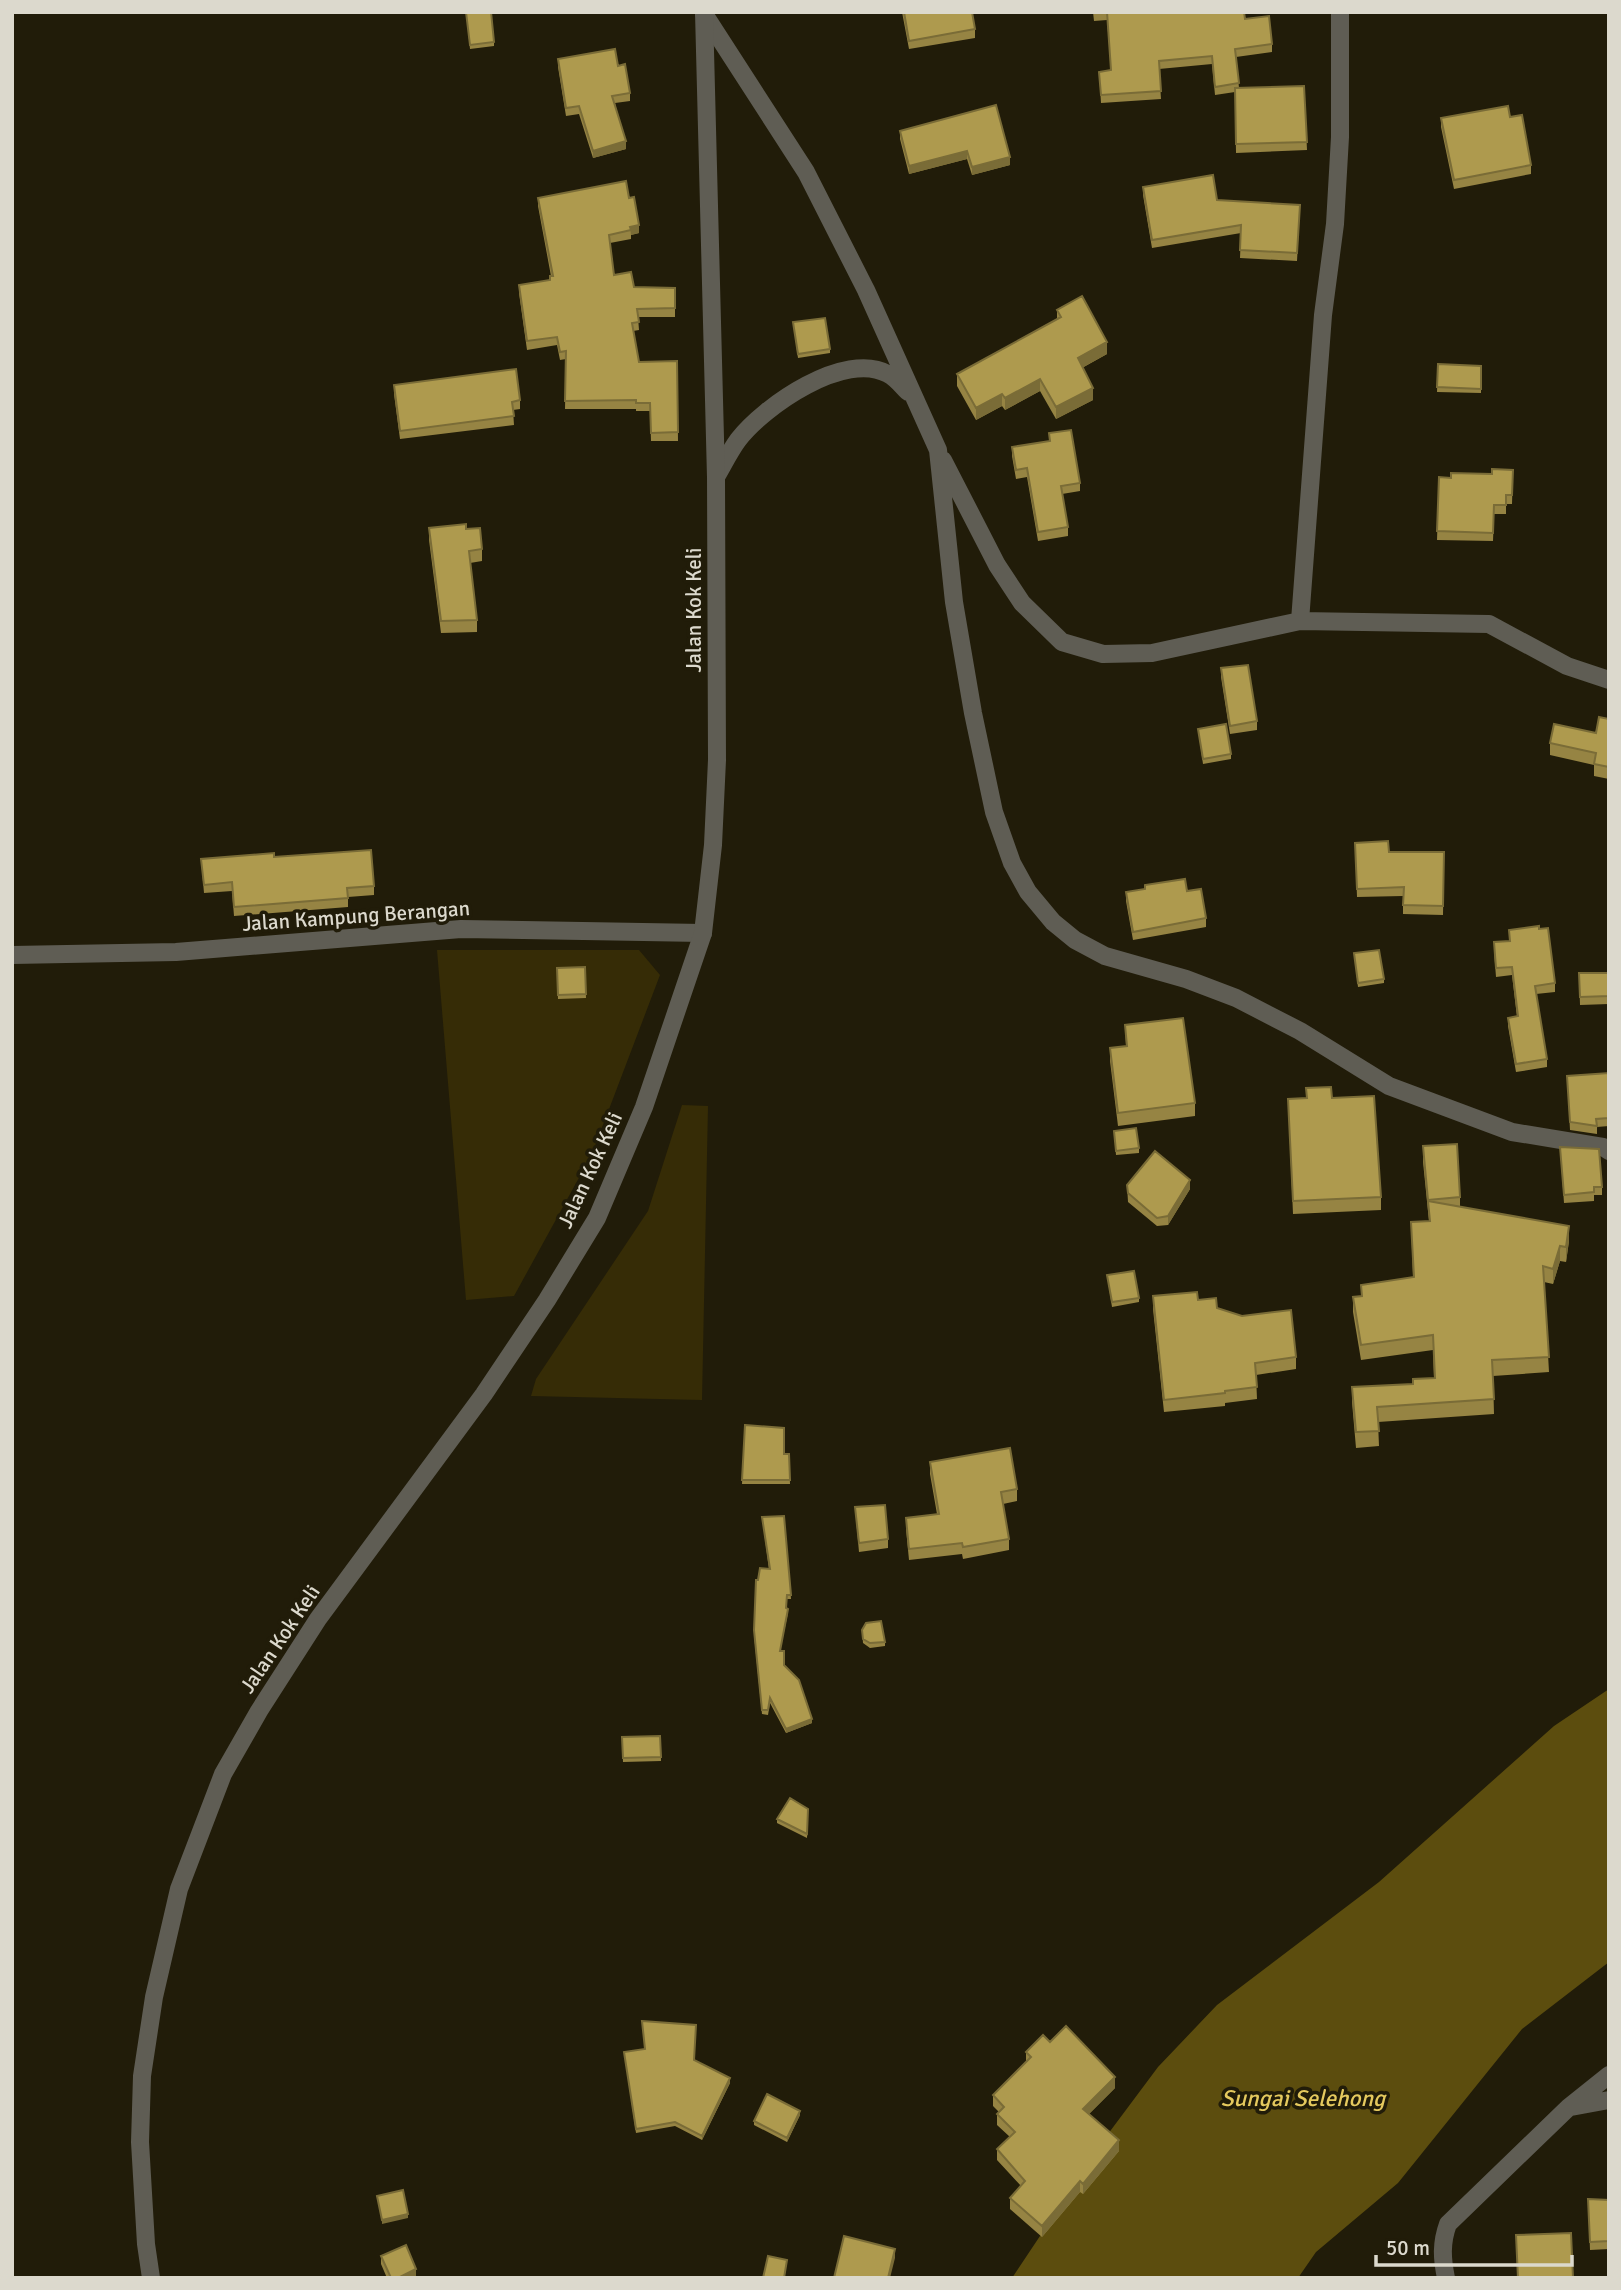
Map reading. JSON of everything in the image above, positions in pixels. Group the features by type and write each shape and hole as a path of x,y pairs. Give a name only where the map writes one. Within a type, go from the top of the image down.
{"street":[{"path":"1300,621 1323,315 1335,224 1340,137 1340,12"},
{"path":"704,13 806,172 866,290 937,450 997,565 1022,603 1062,642 1103,654 1152,653 1300,621 1489,625 1567,666 1609,680"},
{"name":"Jalan Kok Keli","path":"151,2278 146,2244 140,2142 142,2076 154,1997 179,1889 223,1774 258,1711 318,1619 484,1394 547,1300 597,1218 644,1107 703,933 713,845 718,761 716,477 704,13"},
{"path":"716,477 739,439 766,411 815,380 855,366 888,373 915,398"},
{"path":"937,450 954,602 972,713 994,812 1012,863 1028,892 1053,922 1075,940 1105,956 1186,979 1236,998 1300,1031 1389,1086 1413,1097 1512,1132 1603,1147 1609,1151"},
{"name":"Jalan Kampung Berangan","path":"12,955 176,952 461,929 703,933"},
{"path":"1446,2278 1442,2252 1443,2237 1448,2224 1570,2107 1609,2075"},
{"path":"1570,2107 1609,2100"}],"shaded area":[{"path":"437,950 639,950 660,975 592,1154 514,1296 466,1300"},
{"path":"682,1105 708,1106 702,1400 531,1396 536,1379 648,1211"},
{"name":"Sungai Selehong","path":"1609,1689 1609,1962 1522,2029 1398,2183 1316,2252 1298,2278 1012,2278 1108,2134 1158,2067 1217,2005 1379,1882 1554,1726"}],"building":[{"path":"466,12 491,12 494,42 470,45"},
{"path":"904,12 972,12 975,29 909,41"},
{"path":"1107,12 1244,12 1245,19 1269,16 1272,44 1235,49 1239,83 1215,87 1212,56 1159,61 1161,91 1101,95 1099,72 1111,70"},
{"path":"615,49 618,66 625,64 630,93 612,96 626,141 593,151 579,106 566,108 558,59"},
{"path":"1304,86 1307,142 1236,144 1235,88"},
{"path":"996,105 1010,157 972,167 967,151 909,166 900,131"},
{"path":"1508,106 1510,117 1522,115 1531,165 1454,180 1441,118"},
{"path":"1213,175 1217,200 1300,205 1297,253 1240,250 1241,225 1152,240 1143,187"},
{"path":"626,181 629,198 634,197 639,225 630,227 631,230 609,235 614,275 631,272 634,287 675,288 675,308 637,309 639,322 632,323 639,362 677,361 678,432 651,433 650,403 636,403 636,400 565,401 566,351 560,352 557,337 527,341 519,285 550,280 550,276 553,276 538,198"},
{"path":"1082,296 1107,342 1078,358 1093,388 1056,407 1040,379 1005,398 1002,394 976,408 957,374 1061,317 1057,310"},
{"path":"825,318 830,349 798,354 793,322"},
{"path":"1438,364 1481,366 1481,389 1437,387"},
{"path":"516,369 520,400 512,402 514,416 400,431 394,385"},
{"path":"1071,430 1080,483 1061,486 1068,527 1038,532 1027,468 1016,470 1012,447 1050,441 1049,433"},
{"path":"1492,469 1513,470 1512,495 1506,495 1506,505 1494,505 1493,533 1437,531 1439,477 1451,478 1451,473 1492,474"},
{"path":"466,524 466,529 480,528 482,549 469,551 477,620 441,621 429,528"},
{"path":"1248,665 1257,721 1230,726 1221,668"},
{"path":"1599,717 1609,719 1609,767 1594,764 1596,753 1550,743 1554,724 1596,733"},
{"path":"1226,724 1231,754 1203,759 1198,729"},
{"path":"1388,841 1389,852 1444,852 1443,906 1403,905 1404,887 1357,889 1355,843"},
{"path":"371,850 374,886 347,888 348,898 234,907 232,882 204,885 201,859 274,853 274,857"},
{"path":"1185,879 1187,891 1201,889 1206,918 1133,932 1126,892 1145,889 1145,885"},
{"path":"1539,926 1539,929 1548,928 1555,983 1535,986 1547,1059 1516,1064 1508,1018 1518,1016 1512,967 1496,968 1494,942 1510,941 1509,930"},
{"path":"1379,950 1384,979 1358,983 1354,953"},
{"path":"585,967 586,994 558,995 557,968"},
{"path":"1579,973 1609,973 1609,996 1580,997"},
{"path":"1183,1018 1195,1103 1118,1113 1110,1048 1127,1046 1125,1025"},
{"path":"1609,1073 1609,1118 1596,1119 1597,1126 1570,1122 1567,1076"},
{"path":"1331,1087 1332,1098 1374,1096 1381,1197 1293,1201 1288,1099 1307,1098 1306,1088"},
{"path":"1136,1128 1139,1148 1116,1151 1114,1131"},
{"path":"1457,1144 1460,1197 1428,1200 1423,1146"},
{"path":"1560,1147 1599,1149 1602,1187 1594,1187 1594,1192 1564,1195"},
{"path":"1155,1151 1190,1180 1168,1216 1157,1218 1128,1193 1127,1185"},
{"path":"1428,1201 1569,1226 1566,1247 1560,1246 1553,1269 1543,1266 1549,1357 1492,1360 1494,1399 1377,1407 1379,1431 1356,1432 1352,1387 1413,1384 1413,1379 1435,1378 1433,1335 1361,1345 1353,1297 1362,1296 1361,1285 1414,1277 1411,1222 1430,1221"},
{"path":"1134,1271 1139,1298 1112,1302 1107,1275"},
{"path":"1197,1292 1198,1300 1216,1298 1217,1308 1242,1316 1291,1310 1296,1357 1255,1363 1257,1387 1164,1400 1153,1296"},
{"path":"745,1425 784,1428 784,1454 789,1454 790,1480 742,1480"},
{"path":"1010,1448 1017,1489 1001,1492 1009,1539 963,1547 962,1543 909,1549 906,1518 939,1514 930,1462"},
{"path":"885,1505 888,1539 859,1543 855,1507"},
{"path":"784,1516 791,1595 787,1595 788,1609 780,1651 784,1651 784,1665 799,1680 812,1719 786,1729 770,1698 768,1710 762,1710 754,1630 756,1580 760,1568 770,1569 762,1517"},
{"path":"881,1621 885,1642 870,1643 863,1639 862,1630 866,1623"},
{"path":"660,1736 661,1757 623,1758 622,1737"},
{"path":"790,1798 808,1809 807,1834 777,1819"},
{"path":"642,2021 696,2025 694,2060 730,2078 702,2136 675,2122 636,2129 624,2052 645,2049"},
{"path":"1066,2026 1115,2077 1083,2109 1119,2140 1083,2184 1080,2181 1042,2226 1010,2198 1025,2181 997,2149 1015,2132 997,2114 1004,2107 993,2095 1031,2057 1026,2052 1043,2035 1050,2042"},
{"path":"767,2094 800,2111 787,2138 754,2121"},
{"path":"403,2190 408,2214 382,2220 377,2196"},
{"path":"1588,2199 1609,2200 1609,2241 1590,2242"},
{"path":"1571,2233 1573,2278 1518,2278 1516,2235"},
{"path":"844,2236 895,2249 888,2278 834,2278"},
{"path":"406,2245 416,2269 398,2278 391,2278 381,2256"},
{"path":"768,2256 787,2260 784,2278 763,2278"}]}
